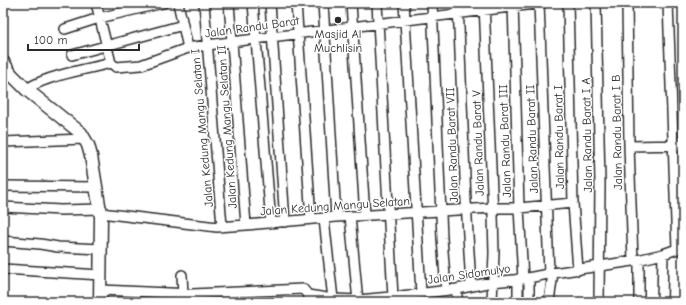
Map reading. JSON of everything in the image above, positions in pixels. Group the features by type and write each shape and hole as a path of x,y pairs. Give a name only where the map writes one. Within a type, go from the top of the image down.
{"street":[{"path":"30,88 38,83 111,63 96,3"},
{"path":"65,28 163,3"},
{"path":"178,3 188,48"},
{"name":"Jalan Kedung Mangu Selatan I","path":"204,3 222,226"},
{"name":"Jalan Kedung Mangu Selatan II","path":"229,3 246,226"},
{"path":"253,3 271,223"},
{"path":"270,3 285,222"},
{"path":"296,3 311,219"},
{"path":"324,3 336,217"},
{"path":"351,3 365,216"},
{"path":"378,3 389,214 398,298"},
{"path":"404,3 421,293"},
{"path":"432,3 440,211 446,290"},
{"name":"Jalan Randu Barat VII","path":"458,3 466,209 471,286"},
{"name":"Jalan Randu Barat","path":"111,63 116,67 135,66 188,48 207,45 432,17 484,7 540,3"},
{"name":"Jalan Randu Barat II","path":"540,3 547,205 551,273 549,302"},
{"name":"Jalan Randu Barat I","path":"568,3 573,203 578,270"},
{"name":"Jalan Randu Barat I A","path":"596,3 600,191 599,302"},
{"name":"Jalan Randu Barat I B","path":"627,3 629,146 639,302"},
{"path":"668,3 679,145 680,248"},
{"name":"Jalan Randu Barat III","path":"513,5 519,208 523,279"},
{"name":"Jalan Randu Barat V","path":"484,7 494,253 492,302"},
{"path":"72,54 183,25"},
{"path":"3,54 16,73 30,88 77,125 88,138 95,158 102,213 101,275 103,294 182,294 192,298"},
{"path":"3,62 11,74 27,90 77,129 85,139 91,156 102,213"},
{"path":"3,142 85,139"},
{"path":"629,146 679,145"},
{"path":"3,186 96,186"},
{"name":"Jalan Kedung Mangu Selatan","path":"3,207 102,213 222,226 246,226 350,216 466,209 519,208 573,203"},
{"path":"350,216 358,301"},
{"path":"324,219 333,299"},
{"path":"3,241 58,247 101,249"},
{"name":"Jalan Sidomulyo","path":"192,298 303,289 308,299 358,301 398,298 492,282 523,279 551,273 600,267 663,254 680,248"},
{"path":"662,302 663,254"},
{"path":"3,269 101,275"},
{"path":"182,275 182,294"},
{"path":"518,302 523,279"},
{"path":"523,279 528,302"},
{"path":"457,289 457,302"}],"place":[{"name":"Masjid Al Muchlisin","path":"338,20"}]}
